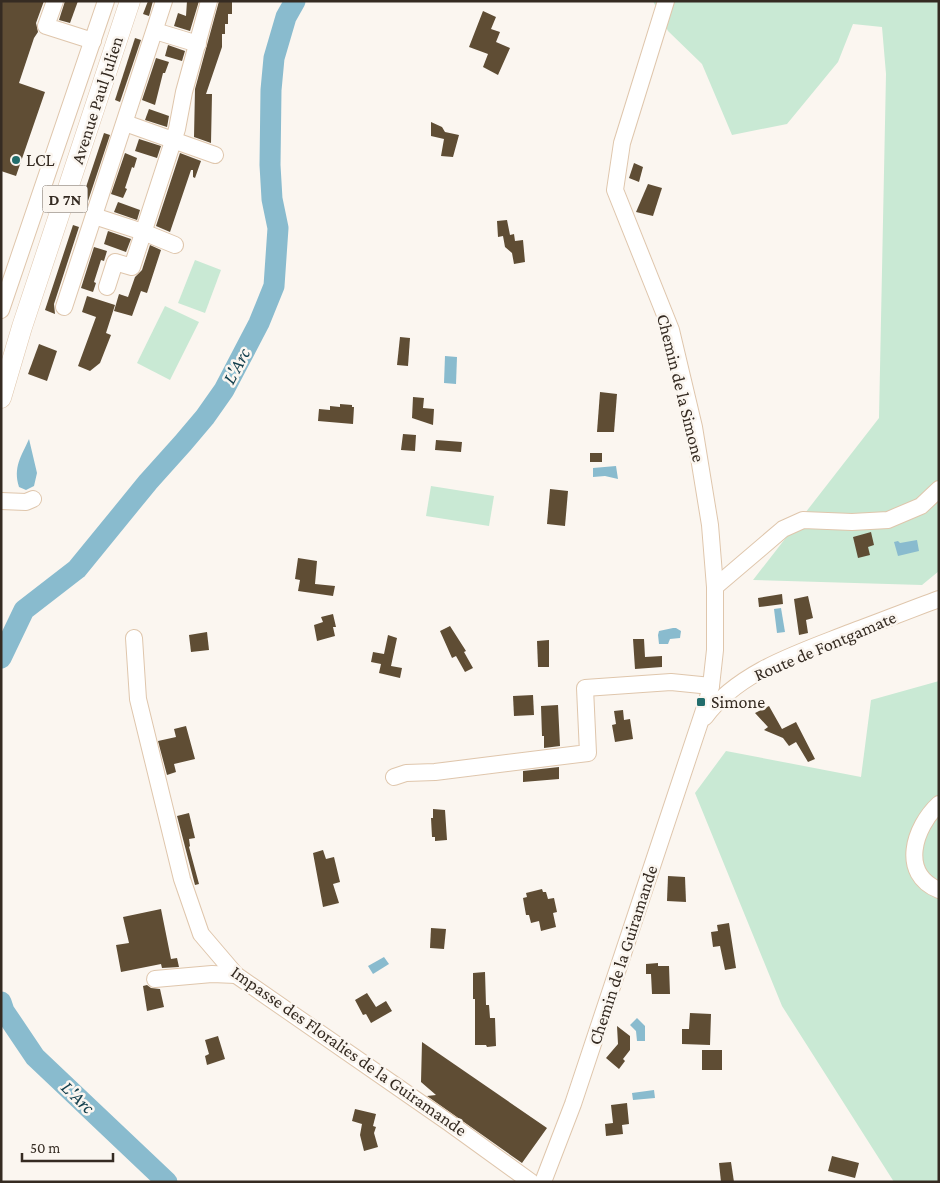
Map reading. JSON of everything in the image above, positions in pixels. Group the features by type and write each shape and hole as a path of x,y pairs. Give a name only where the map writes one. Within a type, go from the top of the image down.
{"main road":[{"name":"Avenue Paul Julien","path":"1,398 25,318 130,1"}],"street":[{"path":"55,1 46,26 93,40"},
{"path":"2,308 106,1"},
{"path":"64,307 164,1"},
{"path":"107,287 115,262 132,267 178,129 184,92 209,1"},
{"name":"Chemin de la Simone","path":"666,1 622,143 615,190 671,330 694,427 710,525 715,587 716,650 711,686 698,727"},
{"path":"155,30 198,44"},
{"path":"125,123 215,155"},
{"path":"94,216 175,245"},
{"path":"715,587 783,529 802,520 852,522 888,520 921,506 939,489"},
{"path":"1,501 26,502 33,499"},
{"name":"Route de Fontgamate","path":"698,727 722,698 766,668 818,645 939,599"},
{"name":"Impasse des Floralies de la Guiramande","path":"134,638 138,698 182,879 201,934 236,975 531,1182"},
{"path":"394,777 406,773 435,772 588,753 585,688 671,682 711,686"},
{"name":"Chemin de la Guiramande","path":"542,1182 571,1111 698,727"},
{"path":"939,804 918,833 913,855 920,876 939,890"},
{"path":"155,979 212,974 236,975"}],"green space":[{"path":"653,1 939,1 939,571 922,585 753,580 879,418 886,74 882,27 853,24 838,62 787,124 732,135 702,64 668,31"},
{"path":"195,260 221,270 205,313 178,303"},
{"path":"165,306 199,322 170,380 137,363"},
{"path":"431,486 494,496 489,526 426,516"},
{"path":"939,681 939,1182 894,1182 782,1006 695,793 726,751 861,777 871,700"}],"water":[{"path":"445,356 457,357 456,384 444,383"},
{"path":"29,439 37,473 34,486 26,490 19,487 17,468"},
{"path":"616,466 618,479 605,476 593,477 593,468"},
{"path":"917,540 919,551 898,556 894,542 898,541 900,543"},
{"path":"781,608 785,632 777,633 774,609"},
{"path":"673,628 681,631 680,638 670,639 668,644 659,644 659,631"},
{"path":"384,957 389,964 373,974 368,966"},
{"path":"637,1018 645,1026 645,1041 637,1041 636,1031 630,1025"},
{"path":"654,1090 655,1098 633,1100 632,1093"}],"building":[{"path":"1,1 44,1 36,23 38,32 34,38 19,83 45,92 16,176 1,171"},
{"path":"65,1 78,1 70,23 59,20"},
{"path":"148,1 153,1 149,16 143,14"},
{"path":"187,1 199,1 190,31 174,26 178,13 186,16"},
{"path":"219,1 232,1 232,14 228,14 225,34 222,34 222,47 206,94 212,94 211,143 194,137 195,89"},
{"path":"483,11 496,17 491,29 500,32 496,42 510,48 498,75 483,67 488,54 469,47"},
{"path":"135,38 141,40 120,102 115,100"},
{"path":"168,45 185,51 182,61 165,56"},
{"path":"156,58 169,62 165,73 163,73 155,105 142,100"},
{"path":"149,109 169,116 167,127 145,120"},
{"path":"431,122 442,127 445,132 459,135 453,157 441,156 444,139 431,136"},
{"path":"104,133 110,135 88,201 82,199"},
{"path":"139,139 161,146 157,158 135,151"},
{"path":"125,153 137,158 134,168 132,167 123,198 111,194"},
{"path":"180,153 201,161 195,178 193,177 193,170 191,170 170,232 156,226"},
{"path":"634,163 643,167 639,182 629,178"},
{"path":"648,184 662,188 653,216 636,212"},
{"path":"118,202 140,210 137,220 114,212"},
{"path":"507,220 510,235 514,234 515,241 523,240 525,262 514,264 512,253 505,247 503,236 498,237 497,221"},
{"path":"73,225 79,227 54,304 55,314 45,310"},
{"path":"108,231 131,239 126,252 104,244"},
{"path":"150,245 161,250 147,293 141,291 132,316 114,311 119,294 128,297 135,277 142,270"},
{"path":"94,247 107,251 104,261 101,260 93,292 81,288"},
{"path":"87,296 115,305 106,333 111,335 100,363 90,371 78,366 96,317 82,312"},
{"path":"400,337 410,338 408,366 397,365"},
{"path":"39,344 57,351 47,381 28,374"},
{"path":"600,392 617,394 614,432 597,432"},
{"path":"413,397 424,398 423,408 434,409 433,425 412,418"},
{"path":"340,404 352,405 354,407 353,424 318,421 319,409 330,410 330,406 340,407"},
{"path":"403,434 416,435 415,451 401,450"},
{"path":"436,440 462,442 461,452 435,450"},
{"path":"590,453 602,453 602,462 590,462"},
{"path":"550,489 568,491 565,526 547,524"},
{"path":"871,532 874,545 868,547 870,555 858,558 853,537"},
{"path":"298,558 317,561 315,584 335,586 333,596 298,591 300,580 295,579"},
{"path":"782,594 783,604 759,607 758,598"},
{"path":"808,596 813,618 806,620 808,633 799,635 794,599"},
{"path":"333,614 336,627 333,627 335,636 317,641 314,625 323,622 321,617"},
{"path":"450,626 466,651 464,652 473,668 465,672 456,656 452,658 440,631"},
{"path":"207,632 209,650 191,652 189,635"},
{"path":"388,635 397,638 391,666 402,668 400,678 379,673 381,664 371,662 373,652 384,654"},
{"path":"633,639 644,639 645,657 662,656 662,667 635,669"},
{"path":"549,640 549,667 538,667 537,641"},
{"path":"533,695 534,715 514,716 513,696"},
{"path":"558,705 560,746 544,748 541,706"},
{"path":"769,706 782,729 796,722 815,759 808,762 796,742 789,746 783,738 764,730 768,727 755,713"},
{"path":"623,710 624,720 630,719 633,739 615,742 612,725 616,724 614,711"},
{"path":"186,726 195,759 174,764 176,772 167,775 158,741 176,737 174,729"},
{"path":"559,767 559,779 523,782 523,771"},
{"path":"433,809 445,810 447,840 435,841 435,837 432,837 431,818 433,818"},
{"path":"189,813 195,838 189,839 189,847 199,884 195,885 177,816"},
{"path":"323,850 326,859 334,857 340,882 333,884 339,903 323,907 313,853"},
{"path":"668,876 685,877 686,902 667,901"},
{"path":"542,889 543,892 546,892 548,899 554,898 557,912 553,913 556,927 541,931 539,921 531,923 529,915 526,915 523,898 527,897 526,893"},
{"path":"161,909 171,959 177,958 179,967 162,968 161,964 121,972 116,945 129,943 123,917"},
{"path":"729,923 736,968 725,970 720,946 713,947 711,932 718,931 717,925"},
{"path":"431,928 446,929 444,949 430,948"},
{"path":"658,963 658,966 669,966 670,994 652,994 651,974 646,974 646,964"},
{"path":"485,972 486,1005 489,1005 490,1018 495,1018 496,1046 487,1047 486,1045 475,1045 475,999 473,999 473,973"},
{"path":"147,985 151,988 160,989 164,1007 147,1011 143,986"},
{"path":"367,993 376,1007 386,1001 392,1011 371,1023 366,1014 363,1015 355,1000"},
{"path":"690,1013 711,1014 710,1045 682,1044 682,1029 689,1029"},
{"path":"617,1026 630,1036 630,1050 623,1059 625,1061 619,1069 606,1058 618,1044"},
{"path":"218,1036 225,1059 207,1065 205,1056 209,1054 205,1040"},
{"path":"422,1042 547,1128 522,1163 427,1096 436,1095 421,1082"},
{"path":"702,1050 722,1050 722,1070 702,1070"},
{"path":"627,1103 629,1124 622,1125 623,1134 606,1136 605,1124 613,1123 611,1105"},
{"path":"355,1109 376,1114 373,1126 376,1127 374,1133 378,1147 364,1151 360,1135 362,1124 352,1121"},
{"path":"832,1156 859,1163 855,1178 828,1171"},
{"path":"731,1162 734,1182 721,1182 719,1163"}],"waterway":[{"name":"L'Arc","path":"1,658 24,610 77,569 148,482 205,417 224,390 259,323 274,286 278,228 272,199 270,165 271,90 274,58 286,17 295,1"},
{"name":"L'Arc","path":"1,1002 4,1011 35,1057 167,1182"}],"place":[{"name":"LCL","path":"16,160"},
{"name":"Simone","path":"701,702"}]}
